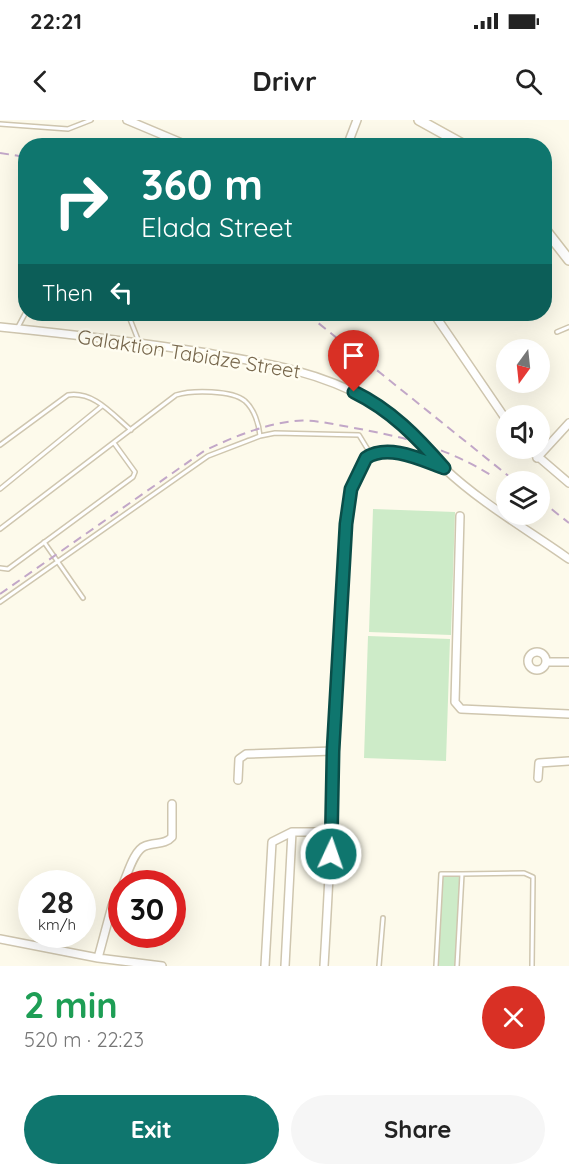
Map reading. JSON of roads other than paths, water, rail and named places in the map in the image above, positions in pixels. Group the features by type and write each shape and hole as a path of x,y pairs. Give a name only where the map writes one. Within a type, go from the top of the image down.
{"main road":[{"path":"419,120 452,138"},
{"path":"552,238 569,260"}],"street":[{"path":"127,120 170,138"},
{"path":"349,138 357,120"},
{"path":"439,321 496,405"},
{"name":"Galaktion Tabidze Street","path":"0,327 139,342 293,368 334,382 373,401 396,418 417,437 444,468 569,559"},
{"path":"550,444 569,423"},
{"path":"324,966 332,832 333,751 348,502 360,466 371,454 400,454 444,468"},
{"path":"538,459 569,483"},
{"path":"460,516 455,702 461,708 569,714"},
{"path":"546,662 569,662"},
{"path":"238,780 239,759 246,754 333,751"},
{"path":"538,778 539,763 569,761"},
{"path":"129,870 139,850 144,846 165,842 172,837 172,804"},
{"path":"265,966 272,842 292,832 332,832"},
{"path":"285,966 292,832"},
{"path":"98,958 108,921"},
{"path":"0,939 138,965 162,966"}],"lane":[{"path":"0,124 68,129 91,120"},
{"path":"18,329 22,321"},
{"path":"131,321 139,342"},
{"path":"557,332 569,327"},
{"path":"0,529 176,395 197,390 239,397 247,402 260,436"},
{"path":"0,445 68,395 78,393 92,397 131,430"},
{"path":"0,489 102,406"},
{"path":"0,602 208,456 260,436 276,433 358,435 371,454"},
{"path":"0,568 8,569 133,477 135,472 114,443"},
{"path":"44,542 83,598"},
{"path":"436,966 441,874 462,873 524,873 533,877 532,966"},
{"path":"457,966 462,873"},
{"path":"378,966 383,918"}],"railway":[{"path":"0,153 18,156"},
{"path":"316,321 502,471"},
{"path":"0,594 204,451 237,436 271,425 294,421 315,421 389,435 442,451 494,477"},
{"path":"550,508 569,523"}]}
